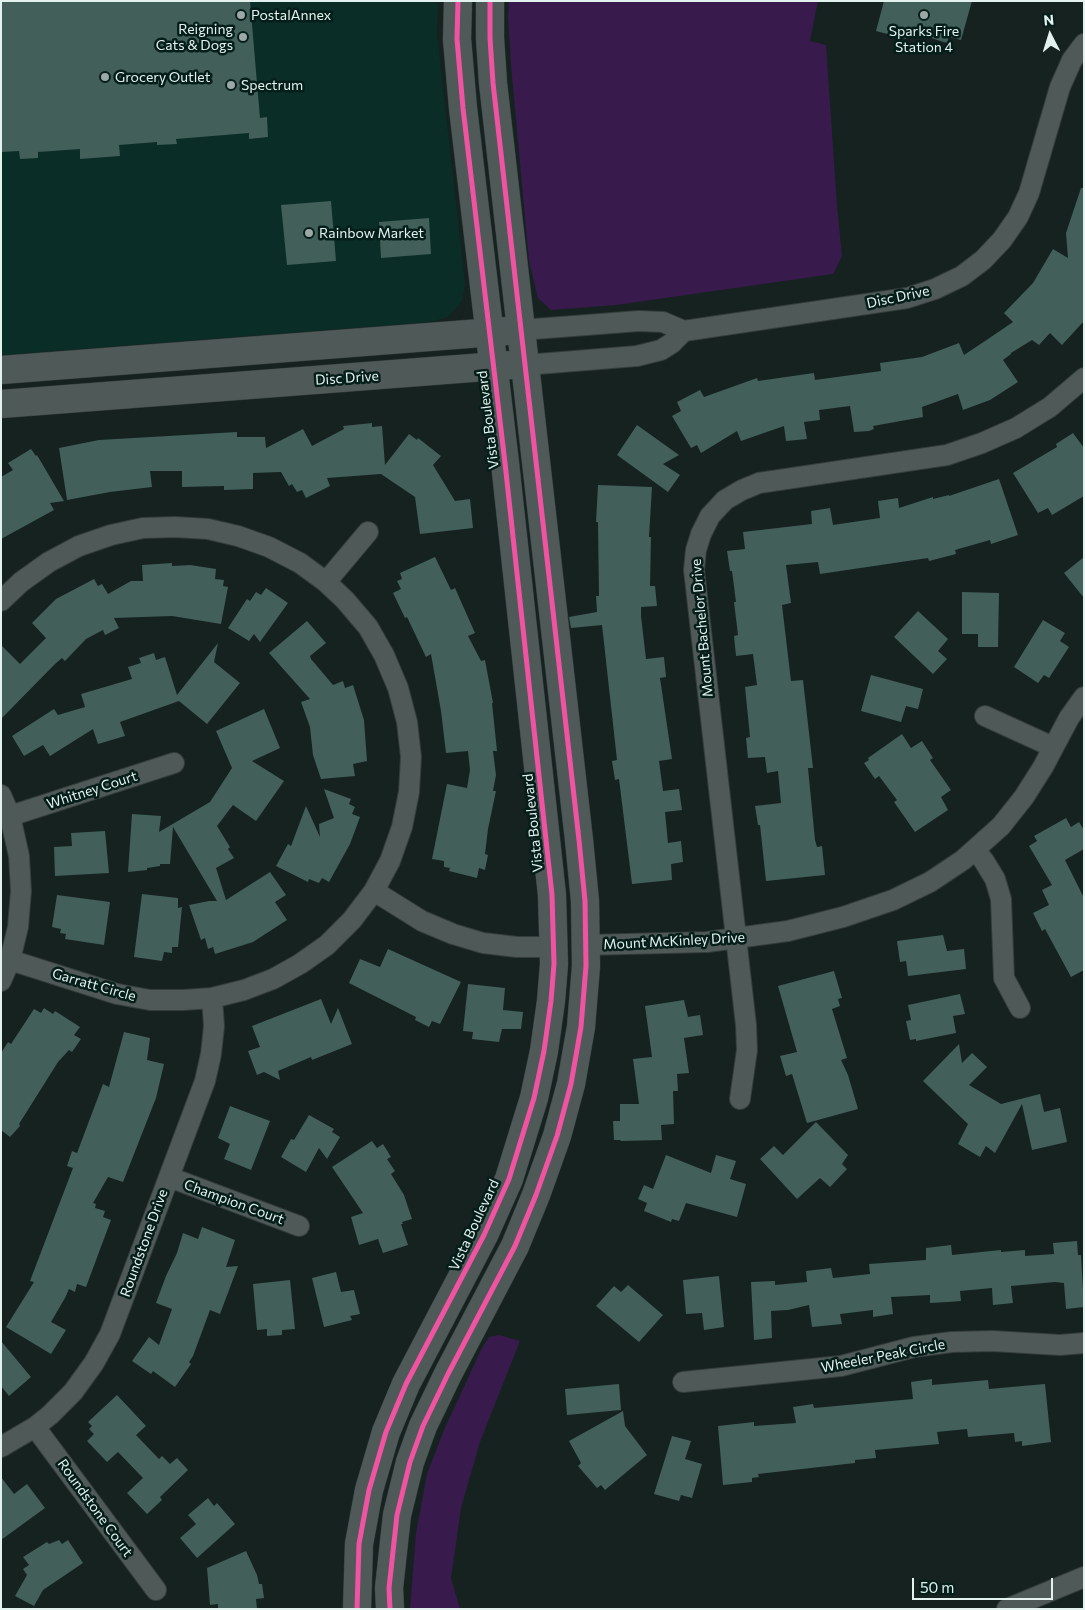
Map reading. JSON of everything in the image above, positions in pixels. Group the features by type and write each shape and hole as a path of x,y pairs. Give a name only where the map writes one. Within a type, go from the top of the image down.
{"main road":[{"name":"Vista Boulevard","path":"357,1609 359,1544 369,1490 386,1432 406,1384 484,1235 509,1179 534,1098 544,1052 551,1000 554,947 551,886 463,108 457,39 458,1"},
{"path":"390,1609 390,1588 397,1515 413,1453 423,1426 448,1374 515,1246 557,1136 571,1084 581,1028 586,966 585,901 574,783 493,83 490,1"},
{"name":"Disc Drive","path":"1,370 521,330"},
{"name":"Disc Drive","path":"1,404 525,365"},
{"path":"554,947 564,947 570,951 555,1098 557,1136"}],"street":[{"name":"Disc Drive","path":"521,330 639,321 663,322 684,331 907,298 936,290 962,276 983,260 1002,240 1018,217 1029,193 1060,87 1072,60 1084,44"},
{"name":"Disc Drive","path":"525,365 637,356 660,350 672,343 684,331"},
{"name":"Mount Bachelor Drive","path":"740,1099 747,1050 746,1025 694,570 696,550 701,534 710,516 725,500 759,483 946,455 982,443 1016,428 1050,407 1084,378"},
{"name":"Garratt Circle","path":"1,601 21,582 49,562 79,546 111,535 151,528 208,529 238,536 269,547 300,563 326,582 345,600 368,628 384,655 398,688 407,722 410,757 409,792 402,827 390,861 374,891 327,945 300,964 273,979 244,990 212,998 150,1000 117,994 10,960"},
{"path":"326,582 368,532"},
{"name":"Mount McKinley Drive","path":"586,945 706,942 788,931 843,917 893,900 930,882 975,850 1001,826 1024,797 1043,766 1068,718 1084,697"},
{"path":"985,716 1053,747"},
{"name":"Whitney Court","path":"10,816 174,764"},
{"path":"1,795 10,816 19,856 21,891 18,927 10,960 1,981"},
{"path":"975,850 995,879 1001,899 1004,978 1020,1008"},
{"path":"374,891 422,921 453,934 483,943 517,947 554,947"},
{"name":"Roundstone Drive","path":"1,1447 35,1427 73,1392 94,1363 106,1341 205,1081 211,1054 214,1026 212,998"},
{"name":"Champion Court","path":"169,1177 299,1226"},
{"name":"Wheeler Peak Circle","path":"683,1382 834,1367 914,1347 952,1342 992,1341 1060,1345 1084,1343"},
{"name":"Roundstone Court","path":"35,1427 156,1590"},
{"path":"1007,1609 1084,1577"}],"shaded area":[{"path":"1,1 438,1 437,35 465,284 462,301 448,317 430,322 1,355"},
{"path":"509,1 818,1 810,41 826,45 842,256 833,274 616,305 551,310 538,298 529,261 511,65"},
{"path":"499,1335 520,1341 480,1442 461,1508 451,1578 460,1609 410,1609 416,1533 427,1474 444,1430 481,1350 489,1337"}],"building":[{"path":"1,1 250,1 260,118 267,117 268,137 249,139 249,133 176,139 177,144 157,145 157,142 119,145 120,156 80,159 80,149 38,152 38,158 20,159 19,151 1,152"},
{"name":"Sparks Fire Station 4","path":"884,1 972,1 961,40 949,37 947,43 908,31 906,39 876,31"},
{"path":"1081,188 1084,188 1084,321 1062,345 1050,333 1039,345 1032,340 1003,360 1018,382 990,400 963,410 958,394 922,407 923,417 873,426 874,429 869,431 854,432 850,406 819,410 820,420 804,422 807,439 786,441 784,426 741,441 737,431 701,453 697,445 691,448 672,416 681,411 677,402 700,390 704,397 757,378 758,381 814,373 815,380 881,371 880,363 922,357 959,343 964,355 1013,322 1004,313 1033,283 1053,249 1068,258 1066,233"},
{"name":"Rainbow Market","path":"331,201 336,261 287,265 281,205"},
{"path":"429,218 431,254 381,258 379,222"},
{"path":"372,423 372,427 382,426 385,465 409,434 417,440 418,438 441,456 433,465 455,501 470,499 473,528 420,534 415,497 381,474 327,478 330,486 306,498 302,490 297,492 292,484 289,486 281,472 253,473 253,489 224,490 224,486 182,487 182,471 150,471 152,487 67,500 59,448 99,440 237,432 237,437 265,437 266,448 303,429 312,446 344,429 343,426"},
{"path":"637,425 679,455 663,464 680,475 668,492 617,455"},
{"path":"1073,433 1084,448 1084,496 1052,515 1048,508 1038,513 1013,473 1057,447 1056,444"},
{"path":"31,449 37,455 64,501 50,503 54,510 1,539 1,477 13,470 8,463"},
{"path":"999,479 1018,535 991,544 990,540 955,550 956,554 929,561 928,558 820,574 818,562 786,565 791,603 782,605 791,681 803,680 813,768 808,768 815,840 817,847 822,846 825,875 766,881 760,825 758,825 755,806 781,803 778,771 767,773 765,757 748,758 746,738 750,737 745,687 757,685 753,654 736,656 734,636 738,635 734,602 736,602 727,551 745,549 743,532 812,524 811,511 830,508 833,525 880,518 878,501 898,498 899,508 933,497 933,499 949,496"},
{"path":"598,485 652,487 649,537 651,537 650,586 655,586 657,606 641,607 641,616 646,659 664,657 666,677 660,678 672,759 659,761 663,791 679,789 682,810 665,812 668,843 681,841 683,862 671,864 672,880 632,884 619,779 615,780 612,761 617,760 602,625 571,628 569,617 597,612 596,596 599,596 598,522 596,522"},
{"path":"435,557 451,590 455,588 475,633 468,636 481,661 485,660 493,703 497,751 493,751 496,775 493,791 496,791 488,829 485,854 488,855 485,870 479,868 477,878 449,871 450,868 444,867 444,861 432,859 447,784 467,788 470,770 468,751 446,753 431,654 426,657 393,593 401,589 397,581 402,579 400,573"},
{"path":"1084,557 1084,598 1064,573"},
{"path":"172,563 172,566 190,565 216,569 215,579 224,580 223,586 228,587 221,624 172,616 114,618 119,628 105,635 103,630 86,639 65,661 62,658 55,664 1,719 1,645 20,664 46,638 32,623 56,599 94,579 98,586 102,584 108,594 131,581 143,581 142,565"},
{"path":"266,588 288,603 260,642 254,634 249,641 228,628 247,599 250,601 256,592 261,595"},
{"path":"962,592 999,593 998,647 978,647 978,634 962,634"},
{"path":"918,611 948,639 938,651 947,659 933,674 894,637"},
{"path":"1043,620 1065,633 1060,641 1069,647 1049,678 1044,675 1038,683 1014,667"},
{"path":"307,621 326,643 310,656 311,659 333,685 343,681 345,688 353,685 364,720 367,761 353,764 355,776 321,779 313,755 310,727 301,702 310,699 269,653"},
{"path":"218,643 214,662 240,683 207,724 179,701 120,722 125,736 98,744 93,729 50,756 43,745 24,756 12,736 54,709 58,715 85,707 81,694 132,679 128,667 141,663 139,658 154,653 156,660 165,657 177,695"},
{"path":"871,675 923,689 918,709 906,706 901,722 861,711"},
{"path":"264,709 280,748 252,761 284,781 256,821 233,805 217,826 230,847 228,849 234,858 216,868 226,900 270,872 286,895 275,902 287,920 253,942 215,954 213,947 208,949 205,938 201,940 189,905 217,901 173,827 170,864 160,864 160,866 147,868 147,870 128,872 132,814 161,816 159,832 210,802 232,768 216,731"},
{"path":"902,734 911,748 922,741 933,758 930,760 951,790 941,797 948,810 915,832 894,802 897,800 879,776 875,779 864,763 869,760 868,758"},
{"path":"324,789 351,799 349,804 355,807 352,814 360,817 350,844 329,882 322,878 319,883 309,879 308,882 276,866 288,844 291,846 306,806 320,837 319,824 334,818"},
{"path":"1066,818 1071,827 1079,822 1084,830 1084,849 1065,860 1084,898 1084,970 1071,977 1045,929 1042,931 1033,913 1049,905 1042,890 1052,885 1029,846 1037,841 1034,836"},
{"path":"105,831 109,873 55,876 54,847 72,846 71,833"},
{"path":"142,894 178,898 178,908 182,907 178,947 172,947 172,953 164,952 162,961 134,957"},
{"path":"57,895 110,902 104,945 65,939 66,934 60,933 61,929 52,927"},
{"path":"943,935 947,951 964,949 966,969 908,976 906,961 900,962 897,941"},
{"path":"388,949 461,982 440,1024 432,1021 429,1027 415,1020 416,1017 349,983 360,959 380,967"},
{"path":"834,971 842,998 838,999 840,1006 832,1009 847,1058 841,1060 848,1075 858,1109 807,1123 792,1074 786,1076 780,1056 797,1052 778,986"},
{"path":"468,984 505,988 503,1010 523,1012 521,1029 502,1029 499,1042 472,1039 473,1032 463,1031"},
{"path":"960,994 965,1014 953,1016 956,1033 916,1041 916,1039 910,1040 906,1021 911,1020 908,1005"},
{"path":"321,999 331,1024 338,1008 352,1044 312,1060 311,1057 278,1071 280,1080 264,1072 257,1075 248,1051 260,1047 252,1026"},
{"path":"684,1000 688,1017 700,1015 703,1035 684,1038 689,1073 677,1074 678,1091 673,1091 674,1124 661,1125 662,1140 614,1140 613,1121 620,1121 620,1104 639,1104 633,1059 652,1057 645,1006"},
{"path":"44,1008 53,1014 55,1011 80,1027 74,1035 81,1039 72,1052 69,1050 58,1062 19,1124 20,1126 10,1137 1,1130 1,1053 8,1042 11,1044 34,1009 41,1013"},
{"path":"124,1032 150,1038 147,1060 164,1064 156,1098 123,1182 108,1177 93,1203 96,1204 95,1208 105,1211 103,1217 111,1220 86,1287 77,1284 75,1292 69,1289 51,1322 66,1330 51,1354 6,1327 34,1282 30,1281 73,1168 67,1166 72,1151 77,1153 103,1084 109,1087"},
{"path":"959,1044 962,1063 972,1053 987,1067 969,1085 1001,1104 1040,1094 1044,1112 1060,1108 1067,1142 1032,1150 1022,1104 995,1153 986,1146 980,1157 958,1144 968,1124 923,1081"},
{"path":"230,1106 270,1121 251,1170 224,1159 230,1144 218,1138"},
{"path":"309,1115 334,1129 332,1132 340,1137 327,1159 319,1148 306,1172 281,1157 291,1139 294,1140"},
{"path":"816,1122 848,1155 842,1164 847,1169 830,1187 820,1178 797,1199 760,1159 774,1146 783,1155"},
{"path":"372,1141 377,1148 383,1144 391,1157 387,1159 395,1171 391,1174 404,1195 412,1219 401,1224 408,1245 383,1253 378,1239 359,1245 351,1217 363,1213 332,1167"},
{"path":"666,1155 711,1173 716,1155 736,1161 730,1179 746,1184 737,1217 686,1203 679,1221 672,1219 671,1222 644,1211 647,1203 638,1199 644,1185 653,1189"},
{"path":"202,1227 235,1240 226,1267 238,1266 220,1314 210,1310 189,1362 191,1364 175,1387 153,1371 151,1374 132,1361 149,1337 159,1345 172,1309 156,1303 177,1253 183,1233 198,1239"},
{"path":"1077,1241 1078,1255 1081,1255 1084,1307 1066,1309 1064,1283 1055,1282 1011,1286 1013,1303 993,1305 992,1288 960,1291 961,1301 930,1303 930,1295 891,1297 893,1314 873,1317 873,1310 840,1314 842,1324 812,1327 809,1305 788,1310 771,1311 772,1338 754,1340 751,1282 775,1281 775,1285 807,1282 806,1271 831,1268 833,1278 870,1274 869,1264 926,1260 926,1248 951,1245 952,1255 1001,1250 1001,1252 1025,1250 1025,1256 1054,1254 1053,1243"},
{"path":"336,1272 341,1292 354,1290 360,1314 350,1316 352,1320 324,1327 312,1278"},
{"path":"719,1276 724,1327 704,1330 702,1313 686,1314 683,1280"},
{"path":"290,1280 295,1329 282,1330 282,1335 267,1336 267,1329 257,1330 253,1284"},
{"path":"628,1285 663,1315 639,1342 596,1306 614,1286 621,1292"},
{"path":"1,1341 31,1377 9,1396 1,1386"},
{"path":"932,1379 932,1385 988,1380 989,1389 1045,1384 1051,1442 1022,1446 1022,1441 1015,1442 1014,1433 968,1437 967,1429 937,1432 939,1444 875,1450 876,1458 855,1460 855,1463 758,1474 759,1477 752,1478 752,1482 723,1485 718,1426 754,1422 754,1426 796,1423 793,1407 813,1404 814,1408 913,1399 911,1382"},
{"path":"619,1384 621,1410 567,1415 565,1389"},
{"path":"117,1395 146,1426 136,1435 159,1459 162,1456 170,1464 177,1458 188,1470 160,1497 162,1500 147,1514 127,1493 143,1478 118,1452 107,1462 87,1441 94,1434 89,1429 92,1426 88,1422"},
{"path":"623,1411 625,1426 647,1455 605,1490 601,1485 597,1488 578,1466 581,1463 569,1441"},
{"path":"672,1436 691,1441 685,1459 702,1464 692,1498 681,1495 679,1501 654,1494"},
{"path":"1,1477 14,1494 27,1484 45,1508 1,1540"},
{"path":"208,1498 214,1506 217,1503 235,1524 197,1558 180,1538 196,1524 188,1515"},
{"path":"59,1540 62,1544 68,1540 83,1563 43,1590 34,1606 15,1596 27,1575 23,1569 29,1565 23,1557 47,1542 49,1544"},
{"path":"246,1551 259,1584 262,1584 264,1598 256,1599 257,1609 218,1609 218,1604 210,1605 207,1568"}],"cycle path":[{"path":"357,1609 359,1544 369,1490 386,1432 406,1384 484,1235 509,1179 534,1098 544,1051 554,964 552,895 505,463 463,108 457,39 458,1"},
{"path":"390,1609 389,1588 397,1515 410,1462 423,1426 448,1374 515,1246 557,1136 571,1084 581,1027 586,966 585,901 579,840 493,83 490,1"}],"place":[{"name":"PostalAnnex","path":"241,15"},
{"name":"Sparks Fire Station 4","path":"924,15"},
{"name":"Reigning Cats & Dogs","path":"243,37"},
{"name":"Grocery Outlet","path":"105,77"},
{"name":"Spectrum","path":"231,85"},
{"name":"Rainbow Market","path":"309,233"}]}
